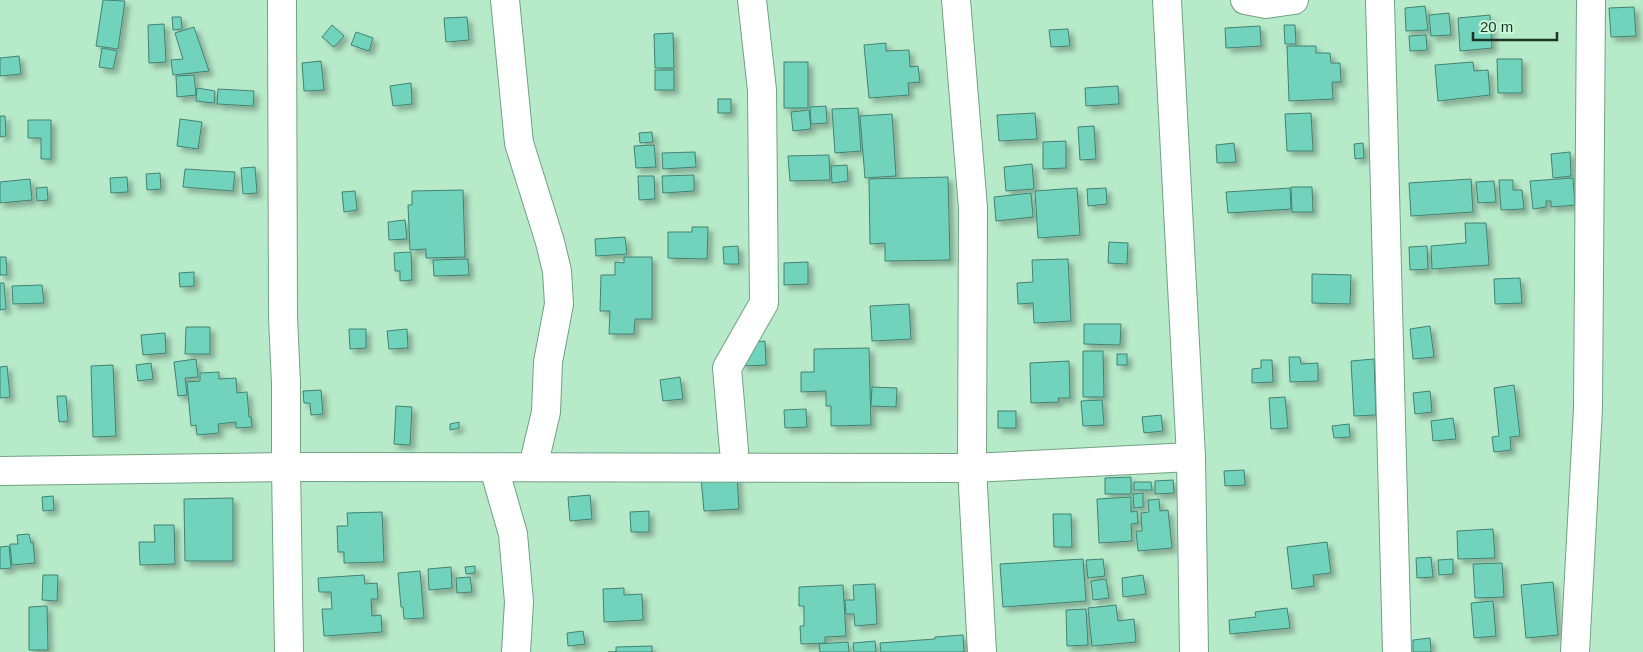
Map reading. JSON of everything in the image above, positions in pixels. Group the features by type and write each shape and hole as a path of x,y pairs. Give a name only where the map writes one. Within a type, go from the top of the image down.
{"street":[{"path":"282,0 283,317 286,383 289,652"},
{"path":"505,0 519,143 558,271 559,304 548,362 546,412 533,468"},
{"path":"734,450 727,368 764,303 762,90 752,0"},
{"path":"956,0 973,208 972,468 982,652"},
{"path":"1167,0 1191,457 1194,652"},
{"path":"1245,0 1266,4 1294,0"},
{"path":"1380,0 1397,652"},
{"path":"1575,652 1588,408 1591,0"},
{"path":"0,471 286,467 972,468 1191,457"},
{"path":"494,468 513,534 519,602 516,652"}],"building":[{"path":"103,0 125,1 118,49 96,46"},
{"path":"1425,6 1428,30 1406,31 1405,8"},
{"path":"1634,7 1636,36 1611,37 1609,8"},
{"path":"1449,13 1451,35 1431,36 1429,15"},
{"path":"1490,15 1492,48 1460,51 1458,18"},
{"path":"172,17 181,17 182,29 173,30"},
{"path":"467,17 469,40 446,42 444,18"},
{"path":"164,24 166,62 149,63 148,25"},
{"path":"332,25 344,36 334,47 322,37"},
{"path":"1284,25 1295,25 1296,44 1285,44"},
{"path":"1260,26 1261,46 1226,48 1225,28"},
{"path":"194,27 209,71 173,75 171,60 183,59 175,33"},
{"path":"1068,29 1070,46 1051,47 1049,30"},
{"path":"356,32 373,38 369,51 351,45"},
{"path":"673,33 674,68 655,68 654,34"},
{"path":"1426,35 1427,50 1410,51 1409,36"},
{"path":"886,43 886,51 909,50 910,67 918,66 920,82 908,83 909,95 869,98 864,45"},
{"path":"1287,46 1316,46 1316,53 1330,53 1331,63 1340,63 1341,82 1332,82 1333,99 1289,101"},
{"path":"102,48 117,51 113,69 99,67"},
{"path":"19,56 21,74 0,76 0,58"},
{"path":"1497,59 1522,59 1522,93 1498,93"},
{"path":"321,61 324,90 304,91 302,63"},
{"path":"784,62 808,62 808,108 784,108"},
{"path":"1473,62 1474,71 1488,70 1490,95 1438,101 1435,65"},
{"path":"655,70 674,70 674,90 655,90"},
{"path":"194,75 196,95 177,97 176,76"},
{"path":"411,83 412,104 393,106 390,86"},
{"path":"1118,86 1119,104 1086,106 1085,88"},
{"path":"197,88 215,91 214,103 196,101"},
{"path":"218,89 254,91 253,106 217,104"},
{"path":"718,99 731,99 731,113 718,113"},
{"path":"826,106 827,123 811,124 810,107"},
{"path":"858,108 861,151 835,153 832,109"},
{"path":"809,110 811,129 793,131 791,112"},
{"path":"1035,113 1037,139 999,141 997,115"},
{"path":"1311,113 1313,151 1287,151 1285,114"},
{"path":"892,114 896,176 865,178 860,116"},
{"path":"0,116 5,116 6,136 0,137"},
{"path":"180,119 202,122 198,149 177,146"},
{"path":"28,120 51,120 51,159 41,159 41,138 28,138"},
{"path":"1094,126 1096,159 1080,160 1078,127"},
{"path":"652,132 653,142 640,143 639,133"},
{"path":"1066,141 1066,168 1043,169 1043,142"},
{"path":"1234,143 1236,162 1217,163 1216,145"},
{"path":"1363,143 1364,158 1355,159 1354,144"},
{"path":"654,145 656,167 636,168 634,146"},
{"path":"695,152 696,167 663,169 662,153"},
{"path":"1570,152 1571,176 1553,178 1551,154"},
{"path":"829,155 830,180 790,181 788,156"},
{"path":"1032,164 1034,189 1006,191 1004,167"},
{"path":"847,165 848,181 832,183 831,166"},
{"path":"255,167 257,193 243,194 241,168"},
{"path":"185,169 235,172 233,191 183,187"},
{"path":"160,173 161,189 147,190 146,174"},
{"path":"694,175 694,191 663,193 662,176"},
{"path":"638,176 654,176 655,199 639,200"},
{"path":"127,177 128,192 111,193 110,178"},
{"path":"948,177 950,260 885,261 885,243 870,244 869,179"},
{"path":"1573,178 1575,205 1551,207 1551,201 1546,201 1546,207 1533,209 1530,181"},
{"path":"30,179 32,200 0,203 0,182"},
{"path":"1471,179 1473,212 1411,216 1409,183"},
{"path":"1499,180 1513,180 1513,190 1522,190 1524,209 1501,210"},
{"path":"1494,181 1496,202 1478,203 1476,182"},
{"path":"47,187 48,200 37,201 36,188"},
{"path":"1291,187 1312,187 1313,212 1292,212"},
{"path":"1077,188 1080,235 1038,238 1035,191"},
{"path":"1106,188 1107,204 1088,206 1087,189"},
{"path":"1290,188 1291,209 1228,213 1226,192"},
{"path":"463,190 465,257 426,258 426,249 410,250 408,205 412,205 412,191"},
{"path":"355,191 357,210 344,212 342,192"},
{"path":"1031,193 1033,217 996,221 994,197"},
{"path":"405,220 407,239 389,240 388,222"},
{"path":"1465,223 1486,223 1489,265 1432,269 1431,246 1466,243"},
{"path":"692,227 708,227 707,259 668,258 668,232 692,232"},
{"path":"625,237 627,254 596,256 595,239"},
{"path":"1109,242 1128,243 1127,264 1108,263"},
{"path":"738,246 739,264 724,264 723,247"},
{"path":"1427,246 1428,269 1410,270 1409,247"},
{"path":"411,252 412,280 400,281 400,271 395,271 394,253"},
{"path":"0,257 6,257 7,275 0,275"},
{"path":"624,257 652,257 652,319 635,319 634,334 609,334 610,311 600,311 601,275 615,275 615,262 624,263"},
{"path":"468,259 469,275 434,276 433,260"},
{"path":"1068,259 1071,321 1034,323 1033,303 1018,304 1017,283 1033,282 1032,260"},
{"path":"808,262 808,284 784,285 784,263"},
{"path":"194,272 194,286 180,287 179,273"},
{"path":"1312,274 1351,275 1350,304 1312,303"},
{"path":"1520,278 1522,303 1495,304 1494,279"},
{"path":"0,283 4,283 6,309 0,310"},
{"path":"42,285 44,303 13,304 12,286"},
{"path":"909,304 911,339 872,341 870,306"},
{"path":"1084,324 1121,324 1120,345 1084,344"},
{"path":"1430,326 1434,357 1413,359 1410,329"},
{"path":"186,327 210,327 210,354 185,354"},
{"path":"349,329 366,329 366,348 350,349"},
{"path":"407,329 408,348 389,349 387,331"},
{"path":"165,333 166,353 143,355 141,335"},
{"path":"765,341 766,365 742,366 740,343"},
{"path":"869,348 871,425 831,426 831,406 826,406 826,391 801,392 801,372 814,372 814,349"},
{"path":"1083,351 1103,351 1104,397 1083,397"},
{"path":"1117,354 1127,354 1127,365 1117,365"},
{"path":"1289,357 1300,357 1301,364 1318,363 1318,381 1290,382"},
{"path":"196,359 198,377 185,378 187,395 178,396 174,362"},
{"path":"1374,359 1376,415 1354,416 1351,361"},
{"path":"1261,360 1272,360 1273,382 1252,383 1252,369 1261,368"},
{"path":"1069,361 1070,398 1058,398 1059,402 1031,403 1030,363"},
{"path":"151,363 153,379 138,381 136,365"},
{"path":"113,365 116,436 93,437 91,366"},
{"path":"7,366 10,397 0,398 0,367"},
{"path":"219,372 219,379 236,378 237,393 247,392 249,417 251,417 252,427 236,428 236,422 218,424 219,433 197,435 196,425 191,426 187,382 200,381 200,373"},
{"path":"680,377 683,399 663,401 660,380"},
{"path":"1514,385 1520,436 1510,437 1511,450 1494,452 1492,437 1499,436 1494,388"},
{"path":"872,387 897,388 896,407 871,406"},
{"path":"321,390 323,414 311,415 310,403 304,403 303,391"},
{"path":"1430,391 1432,412 1415,414 1413,393"},
{"path":"57,396 66,396 68,421 59,422"},
{"path":"1285,397 1288,428 1271,429 1269,398"},
{"path":"1102,400 1104,425 1083,426 1081,401"},
{"path":"396,406 412,407 410,445 394,444"},
{"path":"806,409 807,427 785,428 784,410"},
{"path":"998,411 1016,411 1016,428 998,428"},
{"path":"1161,415 1163,431 1144,433 1142,417"},
{"path":"1453,418 1456,439 1433,441 1431,421"},
{"path":"459,422 459,428 450,430 450,424"},
{"path":"1349,424 1350,437 1334,438 1332,426"},
{"path":"1244,470 1245,485 1225,486 1224,471"},
{"path":"737,476 739,509 704,511 701,478"},
{"path":"1131,477 1131,494 1105,494 1105,478"},
{"path":"1173,480 1174,493 1155,494 1155,481"},
{"path":"1134,482 1151,482 1152,490 1134,490"},
{"path":"1143,493 1143,507 1134,508 1133,494"},
{"path":"590,495 592,519 570,521 568,497"},
{"path":"53,496 54,510 43,511 42,497"},
{"path":"1131,497 1131,512 1137,511 1138,523 1131,524 1132,541 1099,543 1097,499"},
{"path":"233,498 233,561 185,561 184,499"},
{"path":"1159,499 1160,511 1168,510 1172,548 1138,551 1136,531 1142,531 1141,513 1149,512 1148,500"},
{"path":"649,511 649,532 631,532 630,512"},
{"path":"382,512 384,562 344,563 344,552 338,552 337,526 348,526 347,513"},
{"path":"1053,514 1071,514 1072,547 1054,547"},
{"path":"154,525 174,525 175,564 140,565 139,542 155,542"},
{"path":"1493,529 1495,558 1458,559 1457,531"},
{"path":"29,534 31,543 33,542 35,563 12,565 10,544 18,544 17,535"},
{"path":"1327,542 1331,573 1313,575 1314,586 1292,589 1287,547"},
{"path":"9,546 11,568 0,569 0,547"},
{"path":"1431,557 1433,577 1417,578 1416,558"},
{"path":"1083,559 1086,601 1003,607 1000,564"},
{"path":"1103,559 1105,576 1088,578 1086,560"},
{"path":"1453,559 1453,574 1439,575 1438,560"},
{"path":"1502,563 1504,597 1475,598 1473,564"},
{"path":"475,566 475,573 466,574 465,567"},
{"path":"451,567 452,588 429,590 428,569"},
{"path":"420,571 424,618 404,619 398,573"},
{"path":"43,575 58,575 57,601 42,600"},
{"path":"364,575 365,584 377,583 378,599 371,599 372,616 381,615 382,632 324,636 322,609 332,609 331,592 319,592 318,578"},
{"path":"1143,575 1146,594 1123,597 1122,578"},
{"path":"470,577 472,592 457,593 456,578"},
{"path":"1106,579 1109,598 1093,600 1091,581"},
{"path":"1553,582 1558,635 1526,638 1521,585"},
{"path":"875,584 877,624 855,626 854,614 846,614 845,600 854,600 853,585"},
{"path":"843,585 846,636 825,637 825,643 801,644 800,626 804,626 804,606 799,606 799,587"},
{"path":"624,588 624,595 642,594 643,620 604,622 603,589"},
{"path":"1493,601 1496,636 1474,638 1471,603"},
{"path":"1116,605 1118,621 1134,619 1136,642 1092,646 1088,608"},
{"path":"47,606 48,650 29,650 29,607"},
{"path":"1287,608 1290,628 1230,634 1229,620 1256,617 1255,612"},
{"path":"1086,609 1088,645 1067,646 1066,610"},
{"path":"583,631 585,644 568,646 567,633"},
{"path":"963,635 964,652 881,652 880,643"},
{"path":"1430,638 1431,652 1413,652 1413,640"},
{"path":"875,641 876,652 854,652 853,643"},
{"path":"848,642 849,652 820,652 819,644"},
{"path":"652,646 652,652 616,652 616,647"}]}
